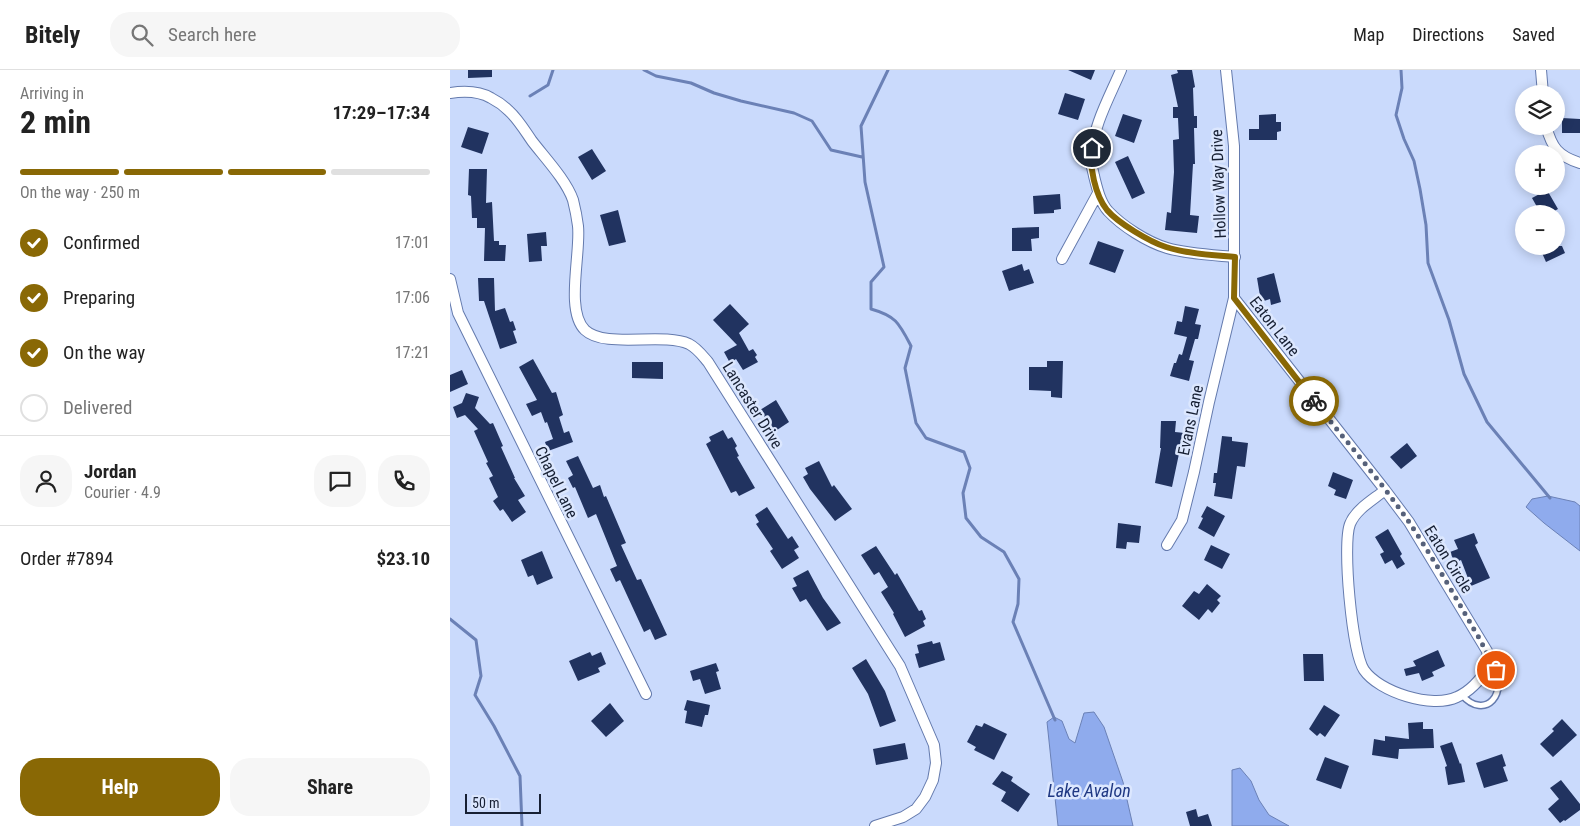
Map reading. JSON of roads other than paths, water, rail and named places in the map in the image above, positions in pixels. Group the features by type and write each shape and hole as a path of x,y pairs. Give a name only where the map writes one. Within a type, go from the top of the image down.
{"street":[{"path":"1121,70 1094,136 1090,159 1098,193 1107,210 1125,225 1166,248 1235,257"},
{"name":"Hollow Way Drive","path":"1226,70 1234,146 1234,298"},
{"path":"1541,70 1542,85"},
{"name":"Lancaster Drive","path":"450,93 461,91 489,96 509,110 568,191 573,200 578,227 574,305 585,330 597,336 611,339 675,341 688,344 699,351 708,362 900,666 928,727 934,745 936,763 933,780 925,797 916,808 902,817 875,826"},
{"path":"1549,135 1556,152 1569,160 1580,163"},
{"path":"1062,259 1098,193"},
{"name":"Chapel Lane","path":"450,279 458,313 646,694"},
{"name":"Eaton Lane","path":"1234,298 1385,490"},
{"name":"Evans Lane","path":"1168,545 1182,520 1234,298"},
{"path":"1385,490 1359,511 1351,523 1347,538 1353,625 1358,656 1364,670 1377,682 1393,692 1412,699 1440,700 1456,698 1477,683 1490,662"},
{"name":"Eaton Circle","path":"1385,490 1409,522 1467,616 1487,652 1490,662"}],"lane":[{"path":"1461,694 1468,703 1475,705 1492,701 1497,696 1499,680 1496,670 1490,662"}],"water":[{"path":"1548,496 1575,502 1580,506 1580,551 1526,507 1532,499"},
{"name":"Lake Avalon","path":"1094,712 1104,727 1123,782 1133,826 1058,826 1047,722 1054,717 1062,721 1069,739 1075,743 1084,713"},
{"path":"1240,768 1251,781 1259,800 1269,815 1289,826 1232,826 1232,770"}],"waterway":[{"path":"530,96 548,85 553,70"},
{"path":"644,70 656,76 691,83 714,93 741,101 794,113 812,121 831,150 862,157"},
{"path":"888,70 861,126 865,182 884,267 871,282 871,309 886,314 896,322 911,346 905,368 916,423 926,438 964,452 970,468 963,493 966,518 981,537 1004,552 1019,579 1018,604 1013,622 1055,720"},
{"path":"1401,70 1402,88 1396,115 1414,161 1426,225 1428,263 1449,320 1464,374 1487,422 1550,498"},
{"path":"450,619 476,640 481,676 475,695 494,726 520,776 522,826"}]}
